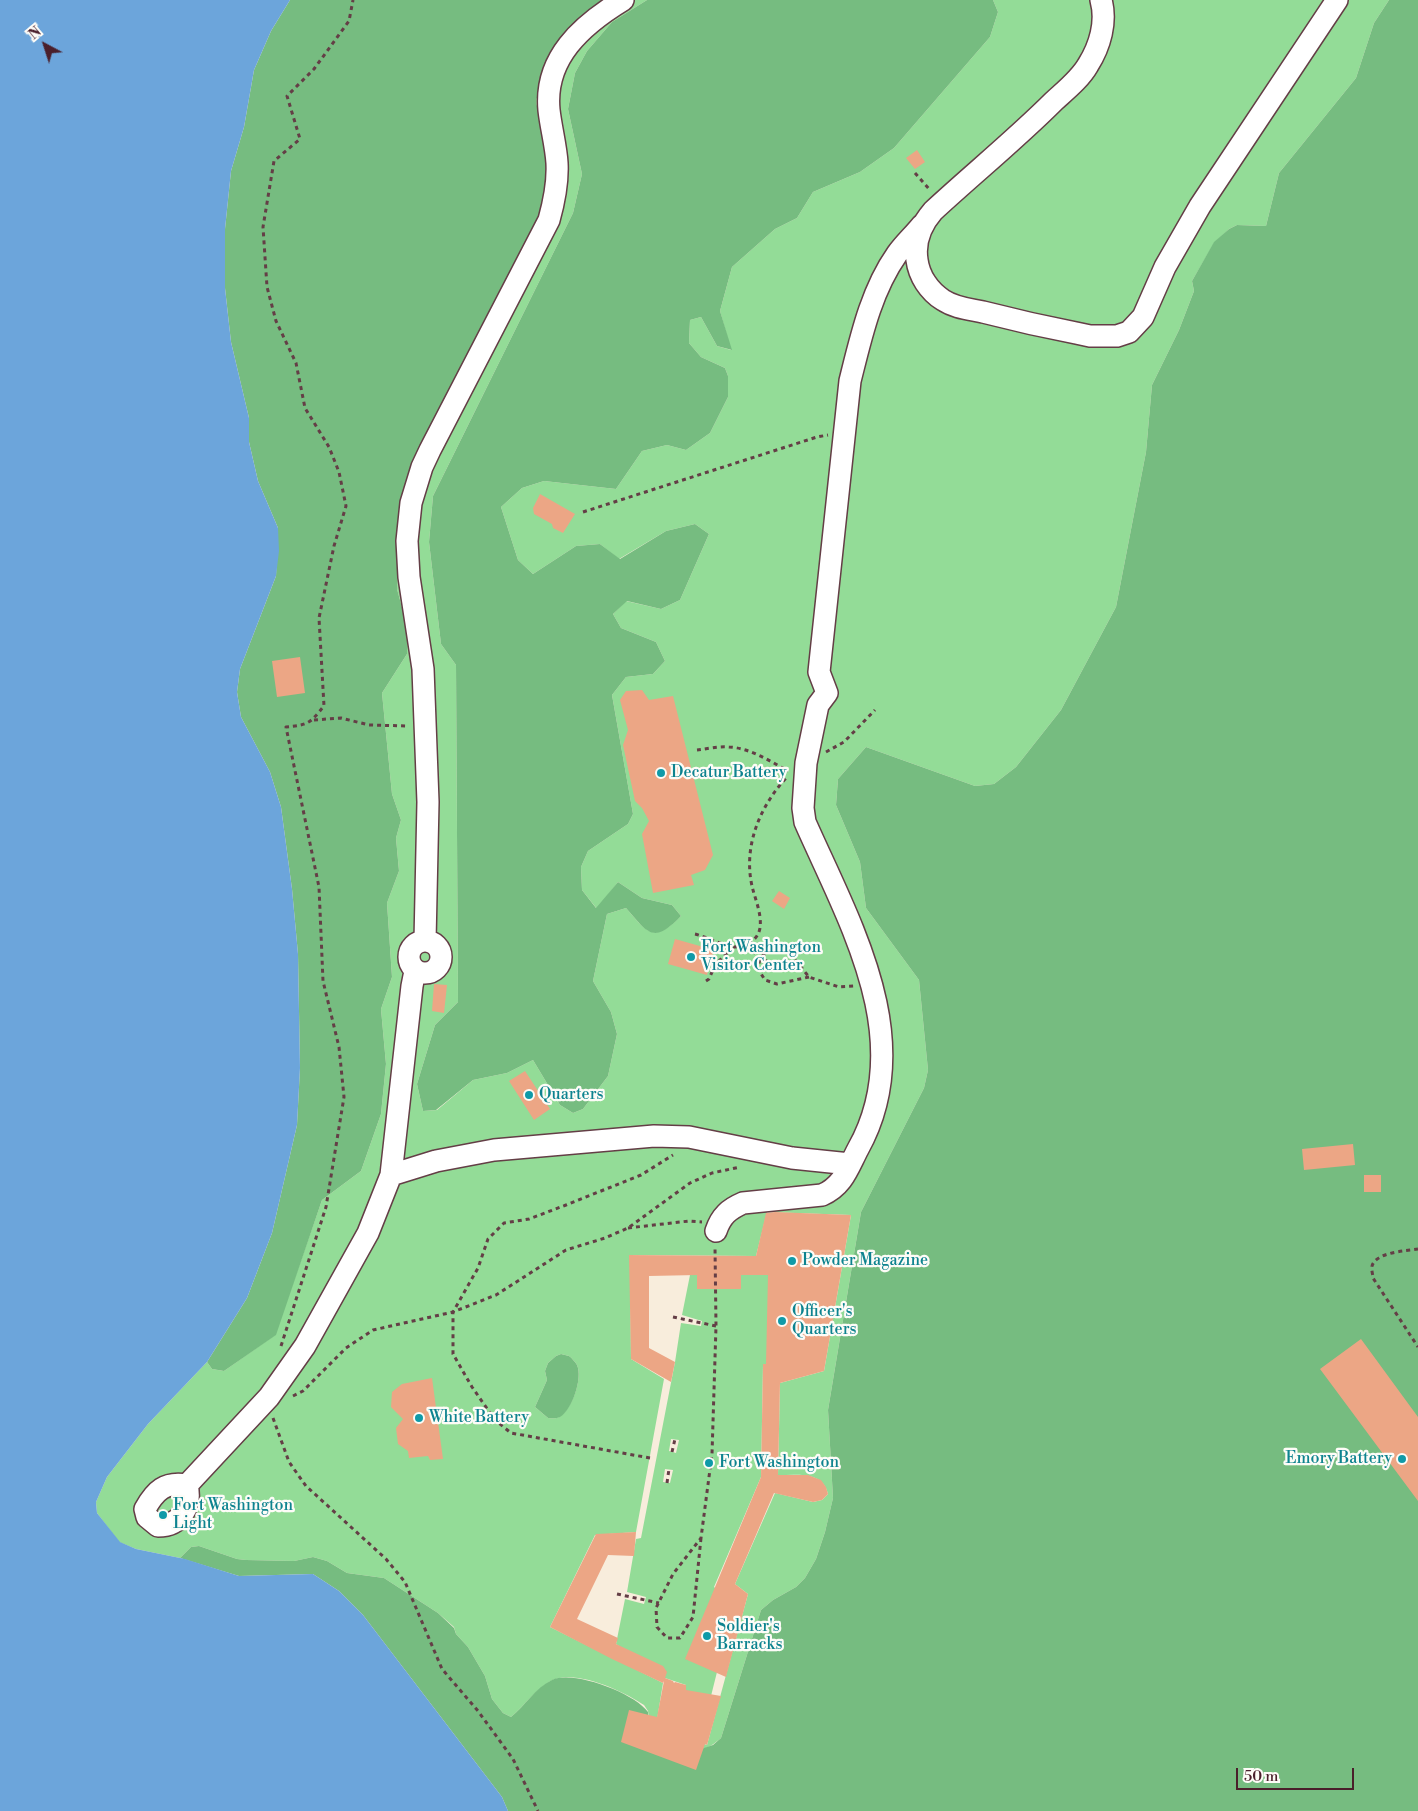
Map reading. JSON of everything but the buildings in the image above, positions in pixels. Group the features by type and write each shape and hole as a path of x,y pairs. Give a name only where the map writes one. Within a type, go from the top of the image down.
{"lane":[{"path":"187,1485 278,1398 304,1346 368,1234 391,1175 415,970 409,962 409,952 415,944 425,941 428,802 423,669 409,577 407,541 411,503 422,467 430,450 549,220 554,204 557,164 549,100 557,65 568,44 578,32 623,0"},
{"path":"718,1227 723,1216 732,1207 743,1202 822,1195 832,1190 840,1182 869,1127 879,1085 881,1062 880,1025 877,1003 870,984 866,964 805,822 803,808 806,763 818,705 827,693 819,672 850,381 859,343 874,296 897,254 933,211 1042,113 1078,79 1087,67 1095,54 1103,28 1104,17 1101,0"},
{"path":"922,226 916,242 918,266 927,285 944,301 964,309 1090,336 1117,336 1129,332 1142,317 1165,267 1200,206 1336,0"},
{"path":"391,1175 436,1161 494,1150 654,1136 689,1138 792,1158 850,1164"}],"path":[{"path":"279,1354 326,1207 344,1097 339,1047 323,981 320,887 286,727 305,726 313,720 324,706 319,618 334,546 346,506 339,472 329,447 305,408 296,363 276,322 267,287 263,227 274,161 300,139 287,96 314,69 350,21 353,0"},
{"path":"932,193 936,189"},
{"path":"583,512 817,437 831,434 831,440"},
{"path":"806,763 844,742 875,710"},
{"path":"313,720 340,718 369,725 424,727"},
{"path":"697,750 721,747 739,748 763,757 791,773 779,785 761,813 752,841 750,874 760,926 758,934 746,945 732,948 715,966 709,979 706,981"},
{"path":"695,934 708,937 732,948"},
{"path":"746,945 760,958 777,966"},
{"path":"809,977 784,949 771,949 760,958 758,970 765,980 777,984 809,977 839,987 870,984"},
{"path":"650,1458 511,1432 495,1420 472,1387 453,1354 453,1312 478,1268 488,1239 504,1223 528,1218 641,1175 674,1155"},
{"path":"538,1811 513,1760 478,1711 442,1669 405,1582 386,1559 306,1486 289,1462 276,1430 270,1407 278,1398 303,1391 346,1348 374,1330 453,1312 496,1295 566,1250 605,1238 628,1228 690,1183 725,1170 748,1167"},
{"path":"628,1228 689,1221 718,1227"},
{"path":"1418,1250 1384,1255 1377,1259 1372,1266 1373,1278 1418,1347"},
{"path":"701,1538 673,1574 656,1608 657,1627 667,1638 680,1638 693,1617 712,1454 716,1326 715,1255"},
{"path":"673,1317 716,1326"},
{"path":"672,1452 675,1439"},
{"path":"667,1483 669,1470"},
{"path":"616,1594 659,1603"}],"green space":[{"path":"290,0 607,0 568,29 548,61 536,101 550,172 538,221 401,509 397,589 407,626 407,654 382,693 392,794 401,820 396,838 399,871 387,903 392,977 381,1009 386,1064 381,1114 361,1171 322,1200 276,1335 224,1371 212,1369 207,1362 247,1298 272,1233 297,1125 300,1068 298,954 292,889 281,807 270,772 241,717 237,692 240,669 276,576 278,528 258,481 249,442 249,418 231,342 225,288 225,229 231,171 244,127 254,70 271,31"},
{"path":"607,0 647,0 612,22 587,51 575,73 568,109 582,174 573,213 433,496 429,542 441,644 456,665 458,1002 435,1025 417,1084 423,1111 437,1110 473,1080 507,1073 533,1060 560,1105 573,1113 583,1109 608,1076 617,1034 611,1012 593,981 607,914 626,908 640,924 651,932 664,930 681,916 672,905 642,898 618,882 597,909 582,890 581,867 588,851 628,824 633,814 612,695 626,677 653,674 665,661 656,642 621,628 613,614 626,601 661,609 680,600 709,534 695,524 666,531 619,559 600,544 576,546 533,574 518,560 501,507 522,488 544,481 616,489 642,451 667,445 686,450 710,433 728,397 728,376 725,368 701,357 689,343 690,320 701,317 717,346 731,350 720,311 732,267 775,229 797,218 813,192 860,172 894,148 990,37 998,12 993,0 1389,0 1374,23 1356,78 1279,173 1266,226 1237,225 1229,229 1214,243 1192,281 1194,291 1179,330 1152,385 1146,452 1116,607 1061,710 1016,767 994,784 975,786 866,747 838,779 836,805 860,862 866,908 919,980 928,1070 924,1088 861,1212 828,1410 833,1498 825,1532 816,1559 805,1578 796,1587 773,1600 761,1610 721,1738 703,1749 688,1747 674,1742 651,1729 648,1711 644,1705 624,1693 584,1679 559,1678 549,1682 511,1717 503,1713 492,1699 485,1676 468,1647 456,1634 454,1627 438,1613 384,1578 347,1573 327,1561 313,1557 294,1561 246,1560 237,1559 199,1546 191,1547 180,1558 136,1549 119,1542 97,1513 96,1502 107,1477 148,1424 207,1362 212,1369 224,1371 275,1335 322,1200 361,1171 381,1114 386,1064 381,1009 392,977 387,903 399,871 396,838 401,820 392,794 382,693 407,654 407,626 397,589 401,509 416,460 538,221 550,172 536,101 548,61 568,29","holes":["767,1212 851,1215 824,1371 780,1383 778,1475 801,1475 815,1478 821,1481 828,1494 822,1500 813,1502 775,1493 735,1584 748,1594 707,1745 656,1726 663,1683 550,1627 595,1535 636,1532 664,1379 631,1359 630,1255 756,1256","561,1354 569,1356 577,1365 579,1378 568,1408 559,1417 548,1418 535,1407 547,1380 545,1371 548,1363"]},
{"path":"647,0 993,0 998,12 990,37 894,148 860,172 813,192 797,218 775,229 732,267 720,311 732,350 717,346 701,317 690,320 689,343 701,357 725,368 728,376 728,397 710,433 686,450 667,445 642,451 616,489 544,481 522,488 501,507 518,560 533,574 576,546 600,544 620,559 666,531 695,524 709,534 680,600 661,609 627,601 613,614 621,628 656,642 665,661 653,674 626,677 612,695 633,814 628,824 588,851 581,867 582,890 596,908 618,882 642,898 672,905 681,916 672,925 657,933 646,929 626,908 607,914 593,981 611,1012 617,1034 608,1076 583,1109 573,1113 560,1105 533,1060 507,1073 473,1080 436,1110 423,1111 417,1084 435,1025 458,1002 456,665 441,644 429,542 433,496 573,213 582,174 568,109 575,73 587,51 612,22"},
{"path":"1389,0 1418,0 1418,1811 508,1811 502,1797 363,1615 339,1591 313,1574 239,1576 180,1558 191,1547 199,1546 237,1559 246,1560 294,1561 313,1557 327,1561 347,1573 384,1578 438,1613 454,1628 456,1634 468,1647 485,1676 492,1699 503,1713 511,1717 546,1683 562,1678 574,1678 603,1685 630,1698 648,1712 649,1722 701,1749 713,1745 721,1738 761,1610 773,1600 796,1587 805,1578 816,1559 825,1532 833,1498 828,1410 861,1212 924,1088 928,1070 919,980 866,908 860,862 836,805 838,779 866,747 975,786 994,784 1016,767 1061,710 1116,607 1146,452 1152,385 1179,330 1194,291 1192,281 1214,242 1229,229 1237,225 1266,226 1279,173 1356,78 1374,23"},
{"path":"690,1275 697,1275 697,1288 740,1289 741,1275 771,1275 786,1358 763,1365 761,1477 714,1587 734,1604 705,1720 682,1713 686,1685 665,1678 616,1644 625,1599 644,1604 646,1597 627,1592 636,1539 641,1538 681,1323 701,1326 702,1321 682,1315","holes":["671,1439 679,1440 676,1453 669,1451","665,1469 673,1470 670,1483 663,1482"]},
{"path":"561,1354 569,1356 577,1365 579,1378 569,1408 558,1418 548,1418 535,1407 547,1380 545,1371 548,1363"}],"water":[{"path":"0,0 290,0 271,31 254,70 244,127 231,171 225,229 225,288 231,342 249,418 249,442 258,481 278,528 279,551 276,576 240,669 237,692 241,717 270,772 281,807 292,889 298,954 300,1068 297,1125 272,1233 247,1298 207,1362 148,1424 107,1477 96,1502 97,1513 120,1542 136,1549 185,1559 239,1576 313,1574 339,1591 363,1615 502,1797 508,1811 0,1811"}],"place":[{"name":"Decatur Battery","path":"661,773"},
{"name":"Fort Washington Visitor Center","path":"691,957"},
{"name":"Quarters","path":"529,1095"},
{"name":"Powder Magazine","path":"792,1261"},
{"name":"Officer's Quarters","path":"782,1321"},
{"name":"White Battery","path":"419,1418"},
{"name":"Emory Battery","path":"1402,1459"},
{"name":"Fort Washington","path":"709,1463"},
{"name":"Fort Washington Light","path":"163,1515"},
{"name":"Soldier's Barracks","path":"707,1636"}]}
